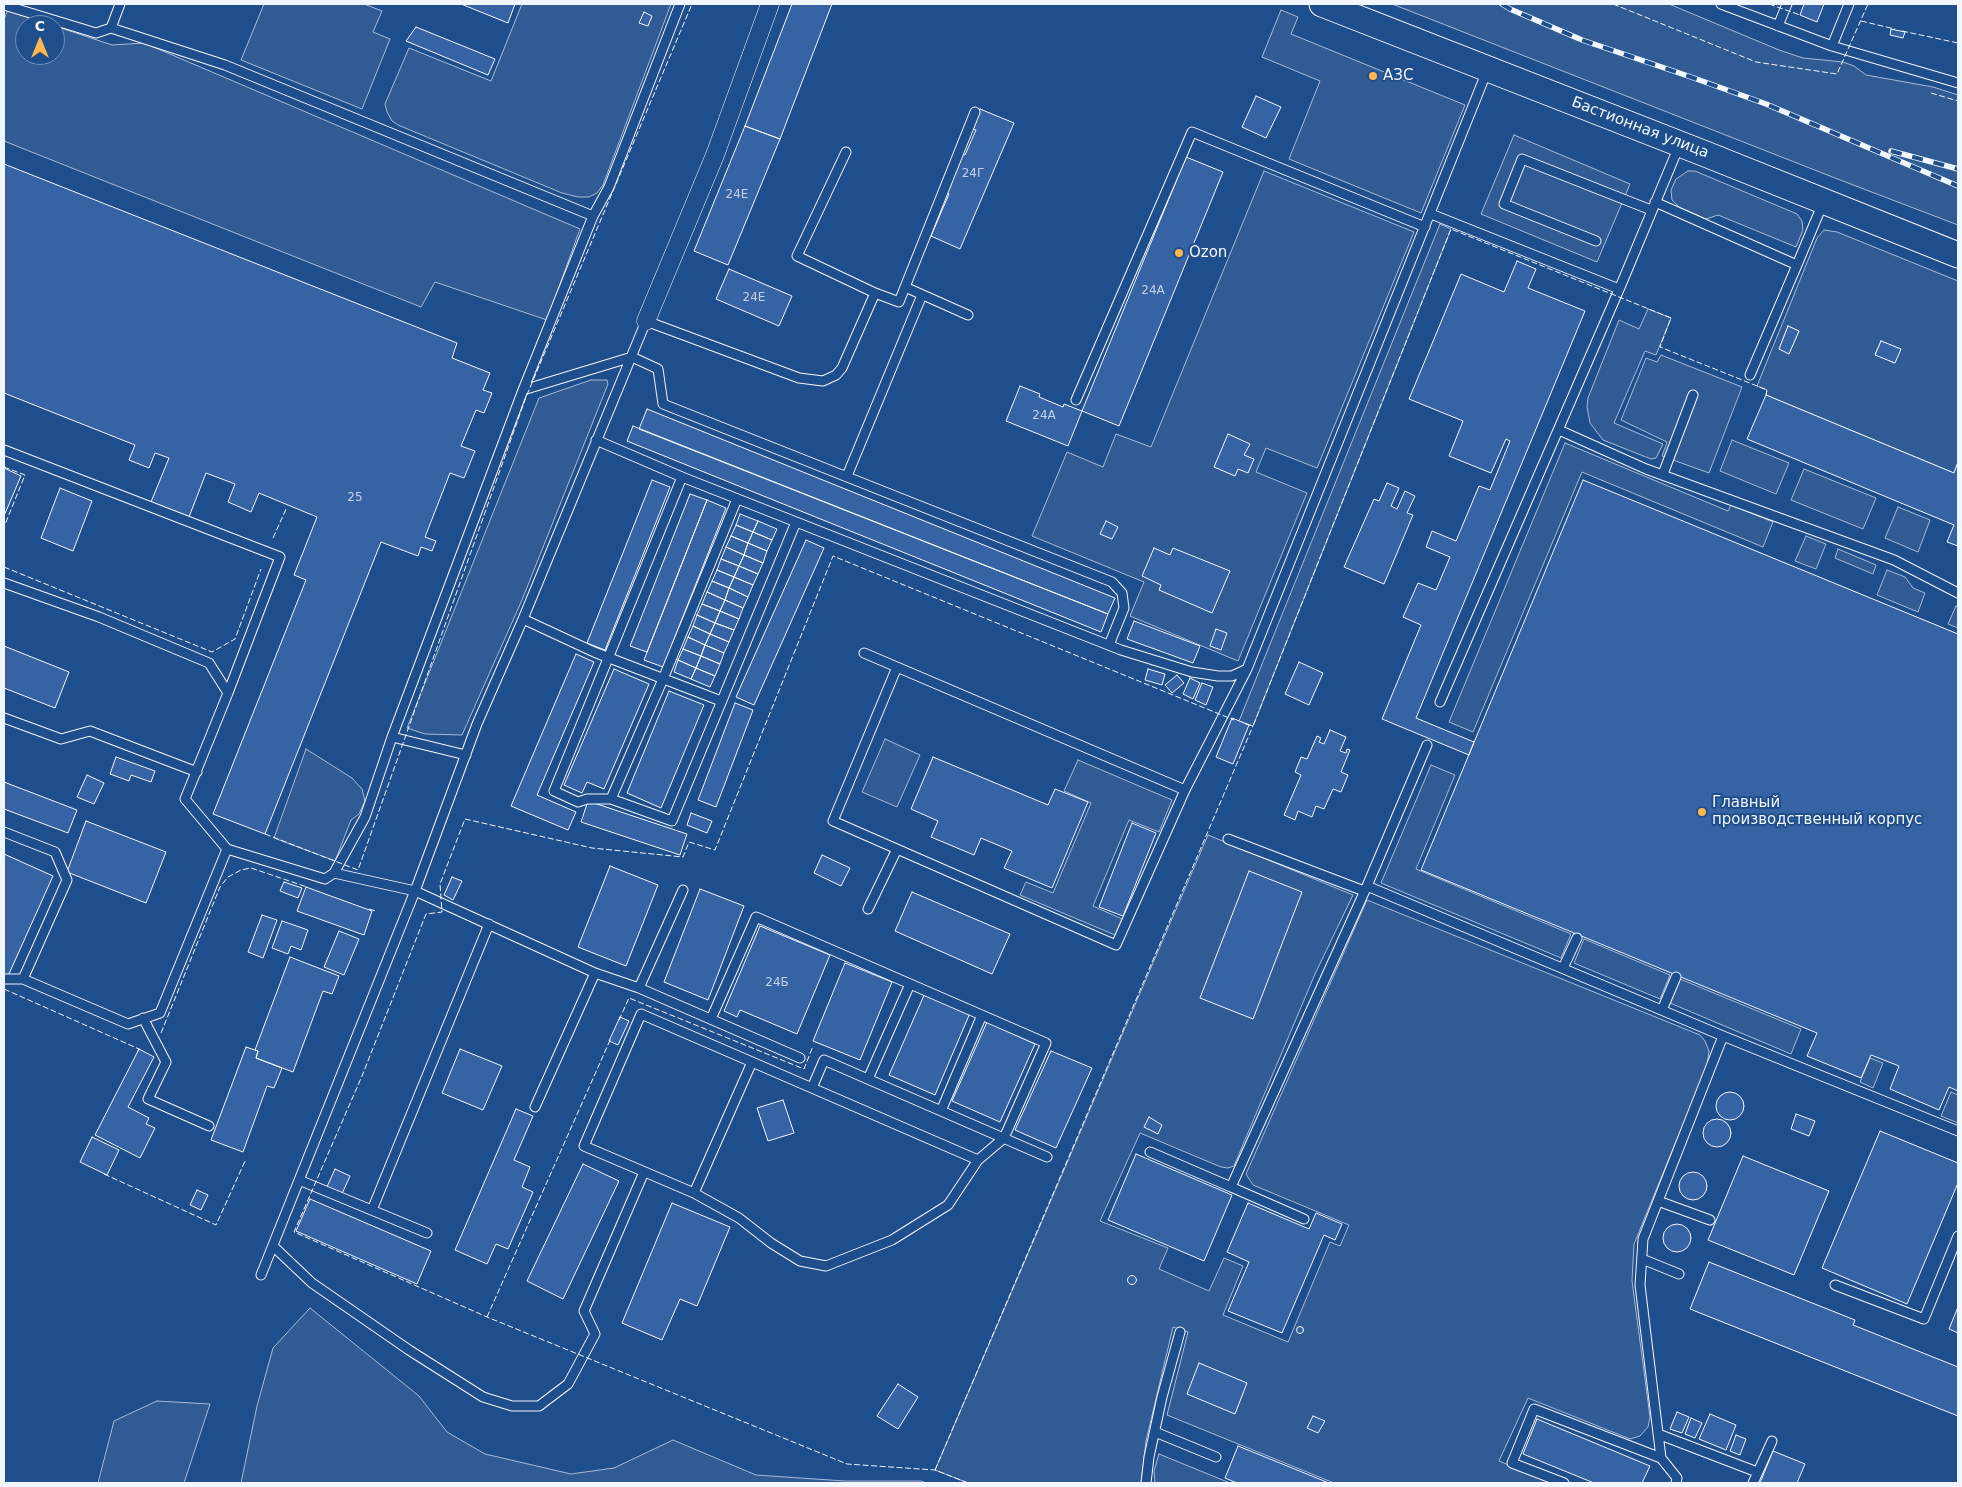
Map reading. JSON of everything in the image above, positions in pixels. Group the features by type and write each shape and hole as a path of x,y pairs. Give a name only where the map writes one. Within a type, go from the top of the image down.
{"main road":[{"name":"Бастионная улица","path":"1322,4 1824,200 1958,255"}],"street":[{"path":"646,321 715,155 770,4"}],"lane":[{"path":"4,4 96,33 111,28 225,65 593,216"},
{"path":"111,28 120,4"},
{"path":"4,450 280,557 185,799 227,849 325,879 334,873 365,817 392,738 524,390 593,216 609,187 680,4"},
{"path":"1721,4 1832,46 1958,83"},
{"path":"1778,26 1787,4"},
{"path":"1832,46 1849,4"},
{"path":"897,667 833,821 1116,945 1185,790 1247,669 1488,69"},
{"path":"846,152 797,256 899,302 975,112"},
{"path":"1076,400 1192,132 1425,227"},
{"path":"1440,702 1559,430 1680,144"},
{"path":"1596,241 1504,204 1522,158 1653,206 1797,265"},
{"path":"1750,375 1824,200"},
{"path":"1431,214 1619,289"},
{"path":"905,287 968,315"},
{"path":"261,1276 415,891 477,724 523,619 646,321 799,378 824,381 836,375 842,368 876,293"},
{"path":"847,476 922,295"},
{"path":"524,390 632,357 658,370 663,404 1112,582 1122,593 1124,608 1109,645"},
{"path":"1663,474 1694,395"},
{"path":"1559,430 1646,469 1894,560 1958,593"},
{"path":"596,440 737,499 1109,645 1192,672 1232,676 1247,669"},
{"path":"682,477 554,791 578,802 588,799 611,799 672,820 796,522"},
{"path":"611,799 737,499"},
{"path":"4,583 99,617 209,664 228,693"},
{"path":"523,619 609,658 721,701"},
{"path":"864,653 1185,790"},
{"path":"4,718 61,739 90,731 196,772"},
{"path":"392,738 466,755"},
{"path":"1231,1187 1427,745"},
{"path":"4,832 55,852 67,880 23,979"},
{"path":"1228,839 1365,888 1958,1131"},
{"path":"4,979 23,979 128,1024 160,1013 227,849"},
{"path":"868,909 896,849"},
{"path":"334,873 415,891 595,973 640,988 800,1058"},
{"path":"640,988 683,890"},
{"path":"711,1019 756,917 1046,1043 1004,1138 978,1160 948,1205 892,1240 826,1266 800,1260 771,1243 739,1218 694,1193 584,1146 642,1014 978,1160"},
{"path":"372,1210 489,924"},
{"path":"1563,968 1577,938"},
{"path":"535,1107 595,973"},
{"path":"1662,1010 1676,977"},
{"path":"868,1079 910,984"},
{"path":"941,1111 982,1015"},
{"path":"143,1018 166,1062 148,1099 209,1126"},
{"path":"1661,1458 1640,1285 1643,1239 1723,1036"},
{"path":"812,1088 824,1060 1047,1157"},
{"path":"694,1193 752,1062"},
{"path":"1150,1152 1304,1219"},
{"path":"273,1246 312,1283 409,1350 483,1397 512,1406 539,1406 568,1384 595,1334 584,1310 644,1172"},
{"path":"299,1180 427,1233"},
{"path":"1658,1202 1710,1220"},
{"path":"1835,1284 1924,1319 1958,1236"},
{"path":"1642,1259 1680,1274"},
{"path":"1146,1483 1155,1432 1180,1332"},
{"path":"1564,1483 1512,1463 1534,1409 1661,1458 1677,1478 1676,1483"},
{"path":"1155,1432 1216,1457"},
{"path":"1658,1434 1757,1472"},
{"path":"1753,1483 1772,1441"}],"shaded area":[{"path":"264,4 364,4 382,11 373,32 390,39 362,109 241,60"},
{"path":"522,4 671,4 603,185 597,193 589,197 578,197 562,193 398,125 392,121 387,112 385,104 409,48 491,81"},
{"path":"1392,4 1669,4 1779,50 1803,58 1843,62 1854,66 1866,75 1933,87 1958,95 1958,225 1835,178"},
{"path":"8,10 23,15 15,15 15,65 65,65 65,29 112,45 144,43 580,229 547,320 435,282 421,307 4,141 4,19"},
{"path":"1281,10 1298,17 1291,34 1465,105 1421,213 1289,159 1320,81 1262,57"},
{"path":"1514,135 1630,184 1597,262 1481,214"},
{"path":"1264,171 1414,232 1317,468 1266,448 1256,472 1307,493 1238,661 1130,616 1144,582 1032,536 1067,452 1103,467 1116,434 1151,447"},
{"path":"1688,171 1695,171 1797,214 1802,221 1803,230 1796,247 1718,215 1706,219 1679,207 1672,200 1671,190 1676,179"},
{"path":"1440,224 1451,229 1253,726 1239,721"},
{"path":"1824,230 1837,232 1958,281 1958,462 1954,473 1766,395 1767,390 1757,386 1817,238","holes":["1788,326 1799,331 1789,353 1779,349","1881,341 1900,349 1894,363 1875,354"]},
{"path":"1648,309 1671,318 1656,355 1645,351 1614,423 1663,444 1656,458 1651,459 1603,440 1590,423 1587,407 1588,398 1619,320 1639,329"},
{"path":"1661,355 1742,387 1709,473 1662,456 1667,442 1621,420 1646,358 1657,362"},
{"path":"591,380 607,380 608,384 522,600 462,735 425,734 407,728 539,398"},
{"path":"1732,440 1789,463 1776,494 1720,471"},
{"path":"1565,443 1728,511 1731,505 1773,522 1763,547 1582,472 1473,732 1449,722"},
{"path":"1804,469 1876,498 1863,529 1791,500"},
{"path":"1898,507 1930,520 1918,552 1885,538"},
{"path":"1806,536 1826,544 1816,569 1795,561"},
{"path":"1838,549 1876,565 1873,574 1835,558"},
{"path":"1887,570 1905,577 1913,588 1925,593 1918,612 1877,595"},
{"path":"1956,606 1958,607 1958,628 1948,624"},
{"path":"885,739 920,755 897,807 862,792"},
{"path":"306,749 352,778 362,789 365,801 359,814 351,820 335,861 274,838"},
{"path":"1078,760 1172,800 1159,832 1129,820 1093,906 1122,919 1115,935 1020,895 1026,882 1053,893 1091,803 1064,791"},
{"path":"1431,765 1455,775 1416,869 1571,934 1561,958 1381,883"},
{"path":"1208,835 1353,895 1315,974 1234,1166 1228,1168 1221,1167 1140,1133 1100,1221 1168,1248 1159,1269 1209,1291 1224,1258 1243,1266 1223,1315 1288,1342 1330,1242 1340,1246 1349,1225 1253,1185 1246,1174 1367,900 1700,1035 1705,1041 1709,1051 1707,1066 1634,1244 1632,1281 1650,1417 1648,1427 1640,1436 1630,1439 1528,1398 1499,1461 1552,1483 1334,1483 1167,1415 1188,1332 1173,1327 1146,1441 1141,1483 968,1483 935,1470"},
{"path":"1584,939 1670,975 1660,999 1574,963"},
{"path":"1680,979 1801,1029 1791,1054 1670,1003"},
{"path":"1870,1058 1883,1063 1873,1088 1860,1082"},
{"path":"1951,1092 1958,1095 1958,1123 1941,1116"},
{"path":"310,1308 419,1396 447,1432 485,1454 571,1474 614,1468 673,1440 756,1475 845,1481 921,1481 926,1483 241,1483 257,1406 273,1348"},
{"path":"157,1401 210,1404 184,1483 98,1483 114,1421"},
{"path":"1159,1454 1230,1483 1155,1483 1154,1471"}],"building":[{"path":"461,4 515,4 508,23"},
{"path":"792,4 832,4 780,139 745,126"},
{"path":"1804,4 1824,4 1817,22 1800,15"},
{"path":"644,12 652,16 648,26 639,23"},
{"path":"416,27 495,59 488,75 406,41"},
{"path":"1891,29 1905,32 1903,38 1890,35"},
{"path":"1256,96 1281,107 1266,138 1242,127"},
{"path":"980,109 1014,123 960,249 931,236 949,194 946,192 962,154 965,155 976,130 972,129"},
{"path":"745,126 780,139 728,265 694,251"},
{"path":"1186,157 1223,172 1119,426 1082,411"},
{"path":"4,164 457,343 452,358 490,373 483,390 492,393 484,413 476,410 461,446 475,451 464,478 450,473 425,537 436,541 432,551 421,547 418,556 381,542 265,834 213,814 306,580 294,575 317,517 259,493 251,512 228,502 235,484 206,473 189,517 151,502 169,458 155,453 149,468 129,460 135,445 4,393"},
{"path":"1517,261 1536,269 1528,288 1585,311 1416,718 1474,742 1469,755 1382,719 1421,625 1403,617 1418,583 1436,590 1450,557 1426,547 1432,531 1456,541 1479,486 1490,490 1510,441 1506,439 1491,473 1449,456 1463,421 1409,399 1461,274 1504,292"},
{"path":"729,269 792,296 779,326 716,299"},
{"path":"1788,326 1799,331 1789,354 1779,349"},
{"path":"1881,341 1901,349 1895,363 1875,355"},
{"path":"1020,386 1040,394 1039,397 1063,407 1064,404 1082,411 1068,446 1006,421"},
{"path":"1766,395 1954,473 1958,462 1958,546 1947,542 1954,525 1747,439"},
{"path":"647,409 1115,598 1108,614 639,429"},
{"path":"633,426 1108,614 1101,632 627,441"},
{"path":"1228,434 1250,444 1244,455 1254,459 1248,473 1238,469 1235,476 1214,467"},
{"path":"4,468 21,476 4,516"},
{"path":"652,480 670,487 605,650 587,643"},
{"name":"Главный производственный корпус","path":"1583,480 1958,634 1958,1091 1949,1087 1939,1110 1890,1089 1899,1066 1871,1055 1861,1078 1807,1056 1817,1033 1421,870"},
{"path":"1387,483 1399,488 1391,506 1397,509 1405,491 1415,496 1407,513 1413,515 1384,584 1344,567 1374,499 1379,501"},
{"path":"60,488 92,501 73,551 41,538"},
{"path":"690,494 707,500 647,652 630,646"},
{"path":"707,500 726,508 663,667 644,660"},
{"path":"740,514 758,521 753,532 736,525"},
{"path":"758,521 777,529 772,540 753,532"},
{"path":"1106,521 1118,527 1112,539 1100,534"},
{"path":"736,525 753,532 748,543 731,536"},
{"path":"753,532 772,540 767,551 748,543"},
{"path":"731,536 748,543 744,555 726,547"},
{"path":"806,540 824,548 754,705 736,697"},
{"path":"748,543 767,551 763,563 744,555"},
{"path":"726,547 744,555 739,566 721,559"},
{"path":"1154,548 1170,555 1173,548 1230,571 1212,613 1159,590 1161,585 1142,576"},
{"path":"744,555 763,563 758,574 739,566"},
{"path":"721,559 739,566 734,577 717,570"},
{"path":"739,566 758,574 753,585 734,577"},
{"path":"717,570 734,577 729,588 712,581"},
{"path":"734,577 753,585 748,597 729,588"},
{"path":"712,581 729,588 725,600 707,592"},
{"path":"729,588 748,597 743,608 725,600"},
{"path":"707,592 725,600 720,611 702,604"},
{"path":"725,600 743,608 739,619 720,611"},
{"path":"702,604 720,611 715,623 697,615"},
{"path":"720,611 739,619 734,630 715,623"},
{"path":"697,615 715,623 710,634 693,626"},
{"path":"1134,621 1200,646 1193,663 1127,639"},
{"path":"715,623 734,630 729,642 710,634"},
{"path":"693,626 710,634 705,645 688,637"},
{"path":"1216,629 1227,633 1221,650 1210,646"},
{"path":"710,634 729,642 724,653 705,645"},
{"path":"688,637 705,645 701,656 683,649"},
{"path":"705,645 724,653 720,664 701,656"},
{"path":"4,646 69,672 55,708 4,688"},
{"path":"683,649 701,656 696,668 678,660"},
{"path":"576,654 594,662 537,795 576,812 568,830 511,806"},
{"path":"701,656 720,664 715,676 696,668"},
{"path":"678,660 696,668 691,679 674,672"},
{"path":"1299,662 1323,673 1309,705 1285,694"},
{"path":"696,668 715,676 710,687 691,679"},
{"path":"614,669 649,684 604,789 587,782 582,793 564,785"},
{"path":"1148,669 1165,674 1162,685 1145,680"},
{"path":"1177,675 1184,683 1172,693 1165,685"},
{"path":"1190,678 1200,683 1193,699 1183,694"},
{"path":"1202,683 1213,687 1206,705 1195,700"},
{"path":"669,691 704,705 661,808 627,793"},
{"path":"735,703 753,710 716,807 698,800"},
{"path":"1232,718 1249,725 1233,764 1216,757"},
{"path":"1330,730 1346,737 1340,751 1346,753 1347,749 1350,750 1341,772 1348,775 1341,792 1333,789 1324,809 1316,806 1312,817 1298,811 1295,820 1284,815 1301,775 1295,772 1301,757 1307,759 1317,736 1321,738 1319,742 1324,744"},
{"path":"116,757 155,771 151,782 131,775 129,781 110,774"},
{"path":"933,757 1048,805 1055,789 1088,802 1052,888 1004,868 1012,851 981,838 974,855 931,837 938,821 911,809"},
{"path":"87,775 104,783 94,804 77,797"},
{"path":"4,782 77,810 68,833 4,809"},
{"path":"588,801 687,834 680,855 581,822"},
{"path":"691,813 712,821 707,833 687,825"},
{"path":"86,821 166,852 146,903 67,872"},
{"path":"1132,823 1156,833 1123,916 1099,907"},
{"path":"4,854 53,876 8,976 4,974"},
{"path":"822,855 850,868 841,886 814,873"},
{"path":"610,866 658,885 626,966 578,947"},
{"path":"1249,871 1302,892 1253,1019 1200,998"},
{"path":"452,877 462,881 453,900 444,895"},
{"path":"284,882 302,888 298,898 280,891"},
{"path":"306,887 372,911 364,935 297,911"},
{"path":"700,889 744,906 708,1000 664,982"},
{"path":"912,892 1010,934 992,974 895,931"},
{"path":"262,915 277,920 263,958 248,952"},
{"path":"282,921 308,930 301,950 291,946 288,954 272,948"},
{"path":"760,926 830,955 797,1034 740,1010 737,1017 724,1011"},
{"path":"339,931 359,939 344,975 324,967"},
{"path":"290,957 339,976 332,994 323,991 293,1072 256,1058 258,1051 255,1050"},
{"path":"845,963 892,982 860,1060 813,1041"},
{"path":"925,993 970,1013 935,1095 889,1075"},
{"path":"620,1017 629,1021 618,1045 609,1041"},
{"path":"987,1022 1035,1044 1000,1122 952,1101"},
{"path":"246,1047 258,1051 256,1058 282,1068 274,1088 267,1086 243,1152 211,1140"},
{"path":"139,1049 154,1057 128,1107 149,1118 146,1124 155,1128 140,1158 95,1135"},
{"path":"460,1049 502,1066 483,1110 442,1093"},
{"path":"1051,1051 1092,1068 1056,1148 1015,1130"},
{"path":"1730,1092 1740,1096 1744,1106 1740,1116 1730,1120 1720,1116 1716,1106 1720,1096"},
{"path":"783,1100 794,1133 768,1141 757,1108"},
{"path":"516,1109 533,1116 514,1160 530,1167 522,1187 533,1192 508,1249 496,1244 487,1264 455,1250"},
{"path":"1796,1114 1815,1121 1809,1136 1791,1129"},
{"path":"1149,1117 1162,1125 1158,1134 1144,1127"},
{"path":"1717,1119 1727,1123 1731,1133 1727,1143 1717,1147 1707,1143 1703,1133 1707,1123"},
{"path":"1880,1131 1958,1163 1958,1183 1907,1304 1822,1268"},
{"path":"92,1137 119,1150 107,1175 80,1162"},
{"path":"1136,1154 1232,1195 1204,1261 1108,1220"},
{"path":"1743,1156 1829,1191 1794,1275 1708,1240"},
{"path":"583,1164 619,1181 563,1299 527,1281"},
{"path":"335,1169 350,1176 341,1196 326,1189"},
{"path":"1693,1172 1703,1176 1707,1186 1703,1196 1693,1200 1683,1196 1679,1186 1683,1176"},
{"path":"197,1190 208,1195 201,1210 190,1205"},
{"path":"310,1199 431,1251 417,1284 296,1231"},
{"path":"672,1203 730,1227 697,1306 680,1299 662,1340 622,1323"},
{"path":"1248,1203 1309,1229 1316,1213 1342,1224 1335,1240 1324,1235 1282,1333 1228,1311 1249,1262 1227,1252"},
{"path":"1677,1224 1687,1228 1691,1238 1687,1248 1677,1252 1667,1248 1663,1238 1667,1228"},
{"path":"1709,1262 1855,1320 1853,1325 1958,1367 1958,1416 1690,1309"},
{"path":"1132,1275 1137,1280 1132,1285 1127,1280"},
{"path":"1958,1307 1958,1333 1949,1329"},
{"path":"1300,1326 1304,1330 1300,1334 1296,1330"},
{"path":"1199,1363 1247,1383 1235,1414 1187,1394"},
{"path":"898,1384 918,1397 898,1429 877,1416"},
{"path":"1677,1412 1689,1417 1682,1433 1670,1429"},
{"path":"1710,1414 1736,1425 1726,1450 1699,1439"},
{"path":"1313,1416 1325,1421 1318,1433 1307,1428"},
{"path":"1691,1418 1702,1423 1695,1438 1685,1434"},
{"path":"1537,1419 1650,1466 1642,1483 1594,1483 1523,1454"},
{"path":"1736,1435 1746,1439 1740,1455 1730,1451"},
{"path":"1238,1446 1329,1483 1237,1483 1225,1478"},
{"path":"1773,1451 1805,1464 1797,1483 1760,1483"}],"railway":[{"path":"1502,4 1582,40 1766,104 1958,186"},
{"path":"1891,151 1958,169"}],"fence":[{"path":"265,834 358,870 526,397 692,4"},
{"path":"1613,4 1756,62 1837,74 1868,4"},
{"path":"1769,4 1800,15"},
{"path":"1861,21 1895,29"},
{"path":"1902,31 1958,43"},
{"path":"1931,93 1958,101"},
{"path":"1246,724 1253,726 1451,229 1671,318 1660,347 1767,390 1766,395"},
{"path":"4,467 25,475 4,527"},
{"path":"273,538 287,507"},
{"path":"968,1483 935,1470 847,1464 487,1317 294,1232 362,1076 426,914 442,912 440,884 465,819 592,848 683,857 689,842 715,850 833,556 1234,720"},
{"path":"4,567 212,652 235,639 261,569"},
{"path":"935,1470 1253,726"},
{"path":"161,1033 220,887 228,877 241,870 251,868 307,887"},
{"path":"369,909 376,911"},
{"path":"4,989 139,1049 138,1051"},
{"path":"619,1020 629,998 804,1069 813,1046"},
{"path":"487,1317 611,1038"},
{"path":"104,1174 216,1225 246,1159"}],"place":[{"name":"АЗС","path":"1373,76"},
{"name":"Ozon","path":"1179,253"},
{"name":"Главный производственный корпус","path":"1702,812"}]}
